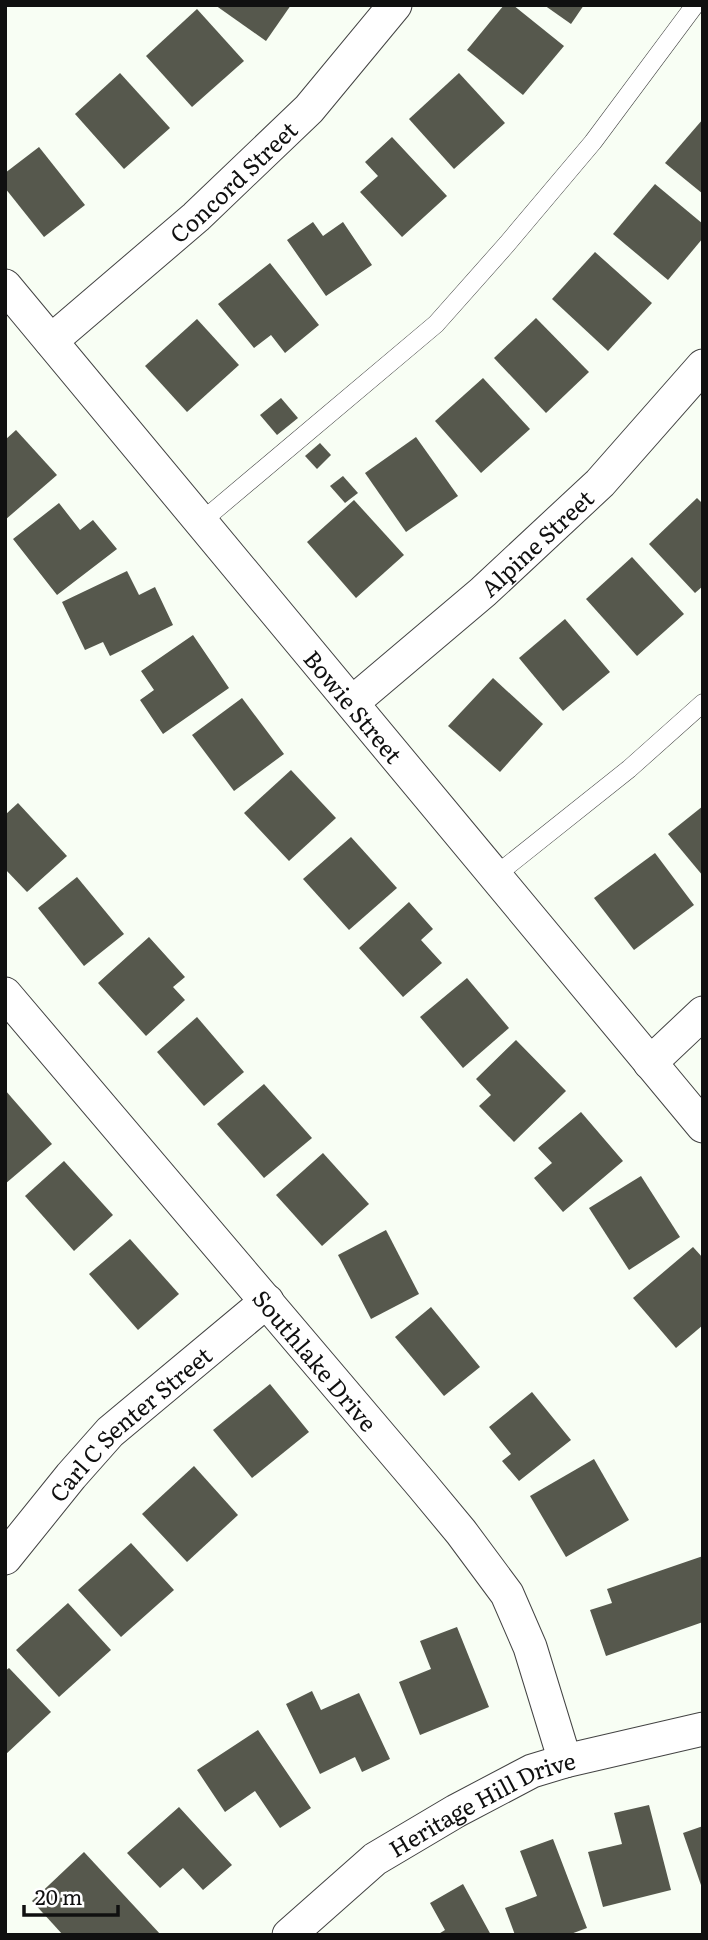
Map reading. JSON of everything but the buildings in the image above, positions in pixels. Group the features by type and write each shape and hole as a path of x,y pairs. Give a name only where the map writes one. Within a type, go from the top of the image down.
{"street":[{"name":"Concord Street","path":"51,341 195,217 309,109 395,5"},
{"name":"Bowie Street","path":"5,286 703,1126"},
{"name":"Alpine Street","path":"353,702 483,592 600,483 703,366"},
{"name":"Southlake Drive","path":"5,994 461,1532 507,1594 530,1647 565,1761"},
{"path":"650,1063 703,1013"},
{"name":"Carl C Senter Street","path":"5,1558 110,1432 267,1301"},
{"name":"Heritage Hill Drive","path":"289,1935 375,1859 456,1811 532,1771 703,1729"}],"lane":[{"path":"202,521 436,324 593,142 695,5"},
{"path":"496,875 629,769 703,703"}]}
